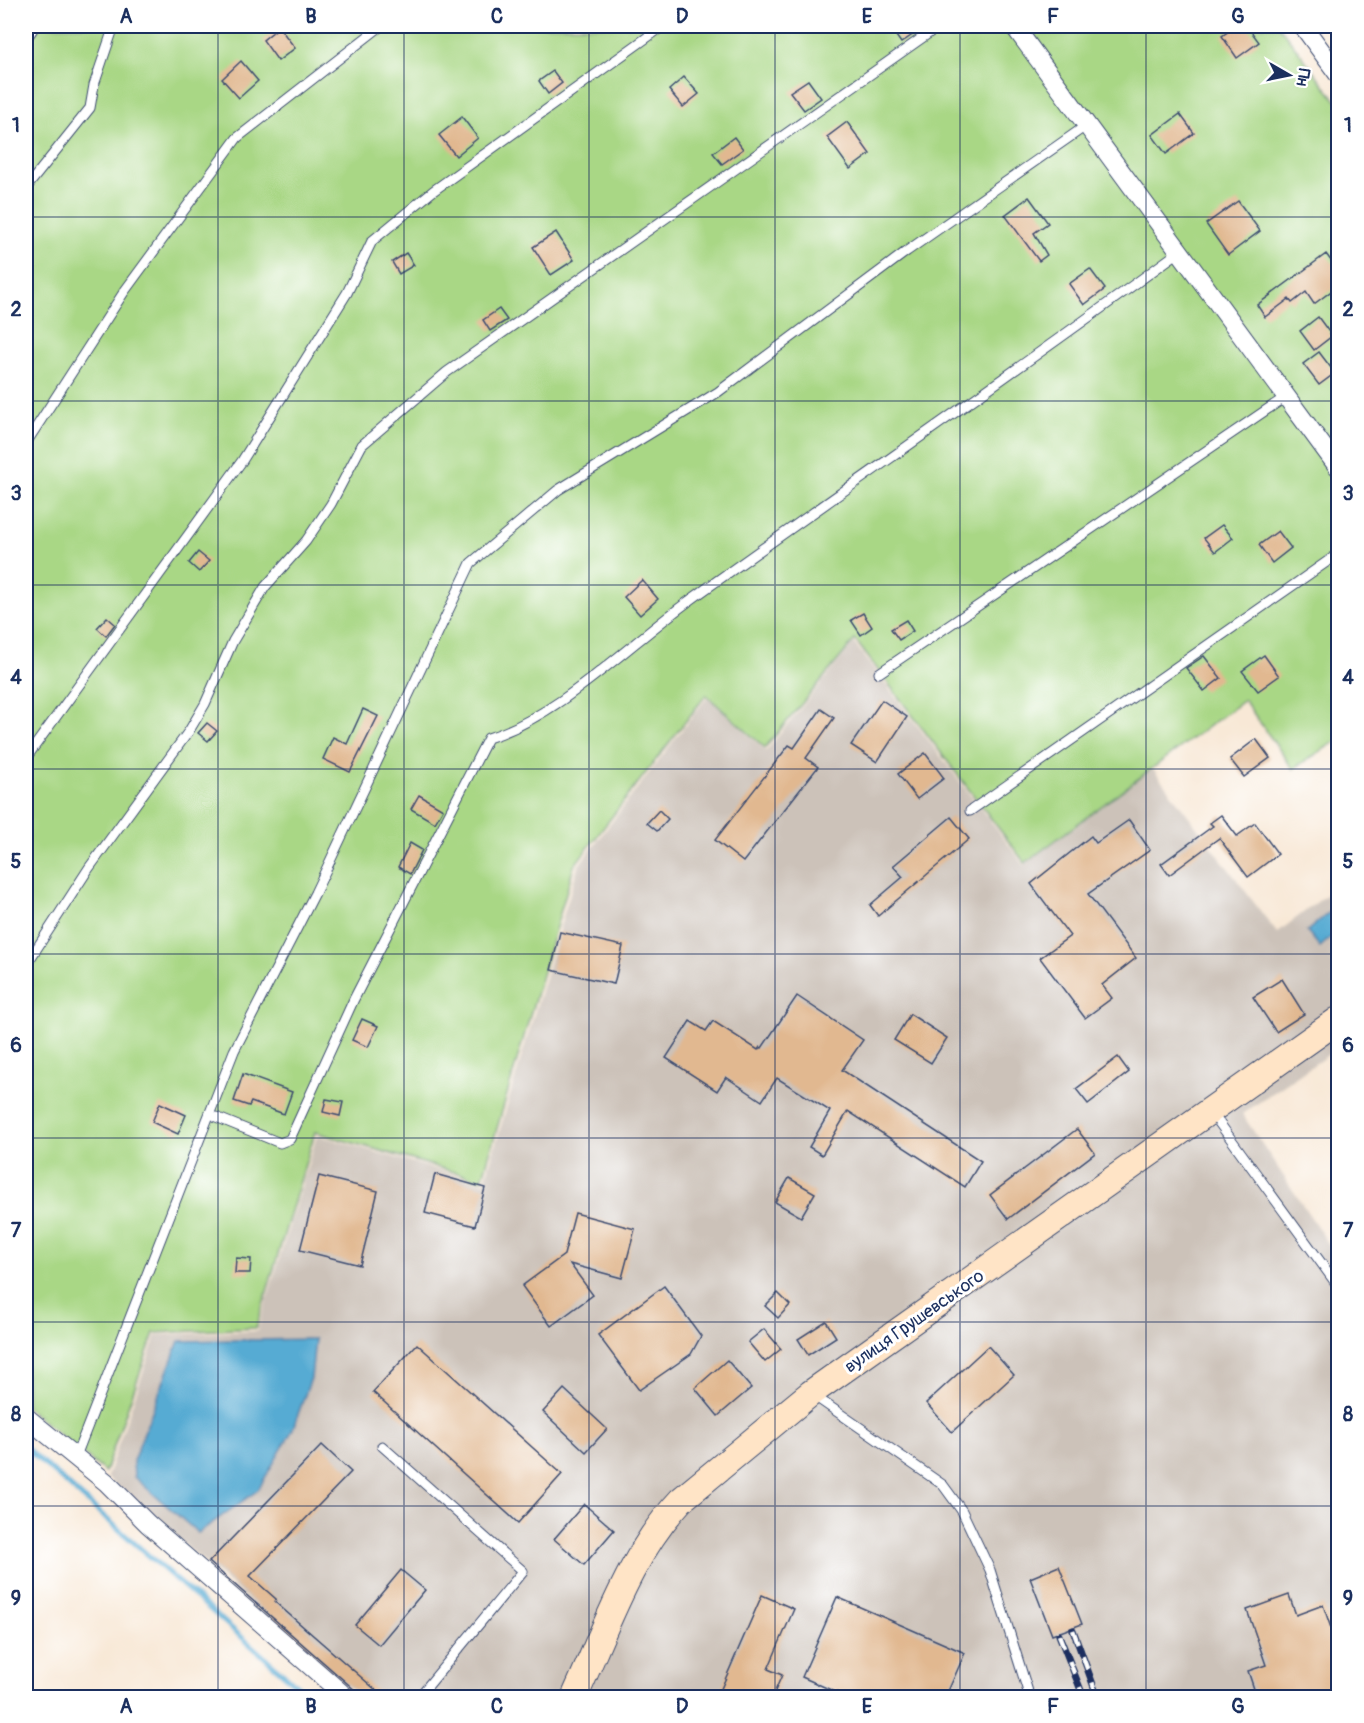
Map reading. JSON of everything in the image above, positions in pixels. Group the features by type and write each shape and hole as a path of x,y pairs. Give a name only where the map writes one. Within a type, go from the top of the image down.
{"street":[{"path":"1014,26 1338,467"},
{"path":"1302,26 1338,74"},
{"name":"вулиця Грушевського","path":"574,1698 639,1557 662,1520 681,1500 811,1394 1211,1111 1337,1025"},
{"path":"26,1417 76,1456 277,1639 347,1698"}],"lane":[{"path":"26,39 35,26"},
{"path":"26,188 90,108 94,85 114,26"},
{"path":"26,443 124,292 237,138 285,103 381,26"},
{"path":"26,758 242,461 347,293 372,241 433,191 663,26"},
{"path":"26,965 89,868 189,730 205,704 233,642 265,587 306,541 331,504 362,445 447,372 939,26"},
{"path":"76,1456 234,1052 315,893 471,563 558,490 718,392 907,251 1088,125"},
{"path":"216,1117 280,1143 290,1139 354,999 488,738 540,716 680,608 1180,251"},
{"path":"879,673 1287,396"},
{"path":"970,811 1338,554"},
{"path":"1211,1111 1338,1286"},
{"path":"811,1394 943,1485 962,1511 990,1570 1030,1698"},
{"path":"382,1446 523,1571 418,1698"}],"shaded area":[{"path":"854,643 1024,865 1153,769 1277,933 1338,886 1338,1048 1242,1114 1338,1258 1338,1697 360,1697 107,1477 156,1335 257,1331 317,1135 484,1183 578,866 707,697 766,751"}],"green space":[{"path":"26,26 1279,26 1338,103 1338,740 1293,769 1244,700 1025,863 855,640 765,748 706,695 574,866 482,1180 315,1132 256,1328 154,1333 105,1472 26,1407"}],"water":[{"path":"1338,905 1338,931 1320,947 1307,931"},
{"path":"315,1339 311,1378 292,1431 258,1490 198,1533 134,1477 133,1461 179,1341"}],"building":[{"path":"889,26 925,26 901,43"},
{"path":"1236,26 1247,26 1259,42 1237,58 1222,36"},
{"path":"279,27 295,48 278,61 263,40"},
{"path":"241,61 258,81 239,98 222,79"},
{"path":"553,71 562,83 548,94 539,81"},
{"path":"684,77 699,94 683,107 669,90"},
{"path":"808,80 821,98 804,110 790,92"},
{"path":"1180,114 1194,133 1166,154 1152,135"},
{"path":"462,117 478,138 456,156 439,135"},
{"path":"847,122 870,154 850,169 827,137"},
{"path":"734,137 743,149 722,164 713,153"},
{"path":"1029,197 1048,223 1034,233 1047,255 1039,261 1005,215"},
{"path":"1238,201 1260,231 1228,255 1206,224"},
{"path":"556,232 574,260 551,275 533,247"},
{"path":"406,253 414,265 399,274 392,262"},
{"path":"1326,254 1338,270 1338,286 1314,304 1306,292 1292,303 1289,299 1265,317 1257,305"},
{"path":"1090,269 1105,289 1084,305 1069,284"},
{"path":"499,309 507,320 490,331 483,320"},
{"path":"1318,317 1332,336 1314,350 1300,331"},
{"path":"1319,352 1335,373 1319,385 1303,364"},
{"path":"1222,525 1233,538 1215,552 1204,538"},
{"path":"1278,531 1291,548 1272,563 1259,545"},
{"path":"198,552 209,561 199,572 189,563"},
{"path":"642,580 658,599 640,615 624,597"},
{"path":"863,613 872,627 861,635 851,620"},
{"path":"107,617 115,624 106,636 97,628"},
{"path":"906,620 913,631 899,640 891,629"},
{"path":"1264,655 1279,676 1258,691 1242,671"},
{"path":"1204,656 1221,678 1204,691 1186,668"},
{"path":"882,700 907,717 877,762 851,745"},
{"path":"363,709 378,716 350,772 323,759 333,737 347,744"},
{"path":"821,709 834,718 806,758 818,767 743,862 715,840 789,745 794,748"},
{"path":"207,723 217,731 208,741 198,733"},
{"path":"1256,739 1270,758 1244,777 1230,759"},
{"path":"925,753 944,778 917,799 898,774"},
{"path":"419,795 443,809 435,823 411,809"},
{"path":"659,810 668,819 657,831 647,823"},
{"path":"1221,815 1237,836 1255,823 1278,854 1248,877 1219,838 1169,875 1161,864 1213,826 1210,823"},
{"path":"951,817 969,839 878,916 870,905 903,877 893,866"},
{"path":"1129,820 1150,850 1088,894 1136,958 1102,985 1112,998 1085,1018 1040,958 1070,936 1031,884 1091,836 1096,843"},
{"path":"410,843 422,850 410,874 398,867"},
{"path":"560,932 623,946 614,984 551,970"},
{"path":"1282,979 1304,1014 1276,1032 1253,997"},
{"path":"797,996 863,1040 842,1070 981,1161 965,1187 848,1111 822,1155 809,1147 830,1111 777,1078 762,1101 726,1077 717,1091 666,1058 690,1021 706,1031 713,1021 758,1050 762,1048"},
{"path":"910,1014 947,1038 931,1063 894,1040"},
{"path":"362,1019 378,1026 368,1047 352,1040"},
{"path":"1118,1057 1129,1072 1088,1104 1076,1089"},
{"path":"243,1074 292,1092 284,1114 251,1102 249,1106 234,1101"},
{"path":"326,1099 343,1102 340,1116 323,1112"},
{"path":"160,1103 186,1115 178,1134 152,1122"},
{"path":"1077,1129 1095,1153 1008,1219 990,1195"},
{"path":"435,1174 485,1188 475,1226 425,1213"},
{"path":"319,1176 378,1191 360,1265 300,1250"},
{"path":"789,1178 815,1193 801,1217 775,1202"},
{"path":"575,1213 635,1229 622,1278 570,1264 593,1295 551,1326 522,1286 564,1255"},
{"path":"236,1258 251,1259 250,1273 235,1273"},
{"path":"664,1286 701,1336 691,1354 639,1390 598,1335"},
{"path":"778,1293 790,1305 778,1318 765,1306"},
{"path":"826,1321 836,1337 808,1355 798,1339"},
{"path":"764,1329 781,1349 765,1362 748,1342"},
{"path":"417,1344 562,1474 518,1523 373,1392"},
{"path":"988,1346 1014,1375 952,1432 926,1403"},
{"path":"727,1360 751,1388 718,1416 695,1388"},
{"path":"564,1389 607,1429 586,1452 543,1412"},
{"path":"322,1445 351,1472 250,1576 276,1599 275,1602 385,1698 364,1698 209,1562"},
{"path":"584,1504 614,1530 584,1565 554,1539"},
{"path":"1059,1566 1082,1624 1052,1635 1030,1578"},
{"path":"401,1570 425,1590 379,1645 355,1625"},
{"path":"762,1595 794,1609 768,1669 782,1675 772,1698 717,1698"},
{"path":"1289,1595 1296,1615 1323,1605 1338,1648 1338,1693 1327,1698 1257,1698 1248,1671 1266,1665 1247,1610"},
{"path":"837,1597 965,1653 945,1698 849,1698 802,1677"}],"waterway":[{"path":"26,1448 311,1698"}],"railway":[{"path":"1073,1630 1098,1698"},
{"path":"1059,1635 1084,1698"}]}
